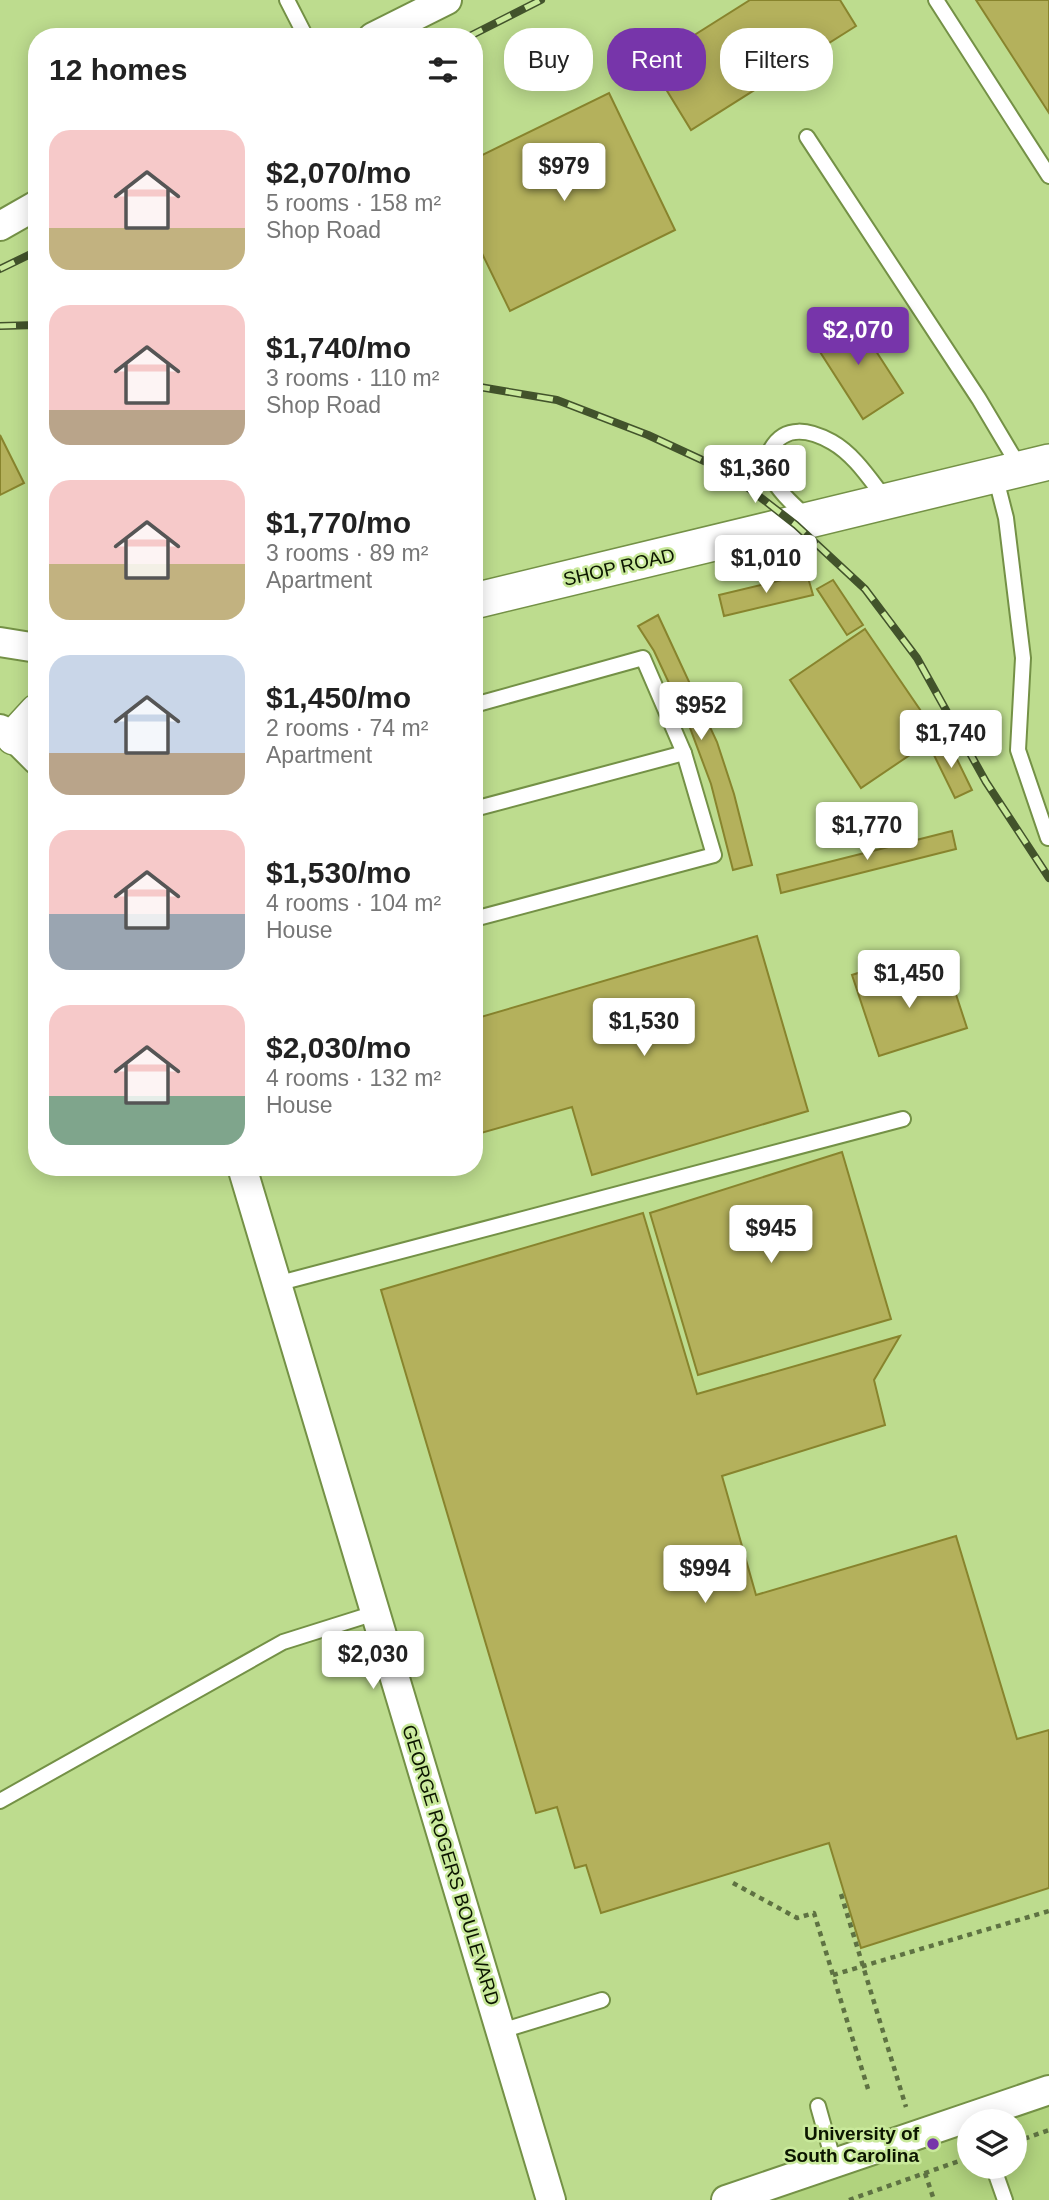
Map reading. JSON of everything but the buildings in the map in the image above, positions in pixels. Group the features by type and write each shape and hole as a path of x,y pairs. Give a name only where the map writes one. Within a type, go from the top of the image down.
{"street":[{"path":"391,28 447,0"},
{"path":"0,226 28,210"},
{"name":"SHOP ROAD","path":"483,599 1022,469"},
{"path":"0,642 28,647"},
{"name":"GEORGE ROGERS BOULEVARD","path":"245,1176 551,2200"},
{"path":"999,2109 1049,2090"},
{"path":"726,2200 957,2124"}],"lane":[{"path":"286,0 301,28"},
{"path":"936,0 1049,176"},
{"path":"807,137 1022,469 1006,518 1023,658 1018,750 1048,838"},
{"path":"810,521 778,488 768,472 768,454 777,438 794,430 814,434 834,443 853,460 888,502"},
{"path":"483,702 643,658 684,753 714,855 483,917"},
{"path":"483,807 684,753"},
{"path":"276,1284 903,1119"},
{"path":"0,1801 283,1643 375,1614"},
{"path":"501,2031 602,2000"},
{"path":"818,2106 834,2163"},
{"path":"998,2179 1006,2200"}],"path":[{"path":"733,1883 797,1918 814,1913 868,2089"},
{"path":"841,1894 907,2111"},
{"path":"833,1975 1049,1911"},
{"path":"1027,2138 1049,2130"},
{"path":"849,2200 957,2162"},
{"path":"925,2173 934,2200"}],"shaded area":[{"name":"University of South Carolina","path":"1049,2093 1049,2200 731,2200 957,2124 957,2179 1027,2179 1027,2109 1001,2109"}],"railway":[{"path":"483,29 541,0"},
{"path":"0,269 28,255"},
{"path":"0,326 28,325"},
{"path":"483,388 557,400 648,435 728,472 796,525 865,589 917,658 986,782 1049,878"}],"place":[{"name":"University of South Carolina","path":"933,2144"}]}
